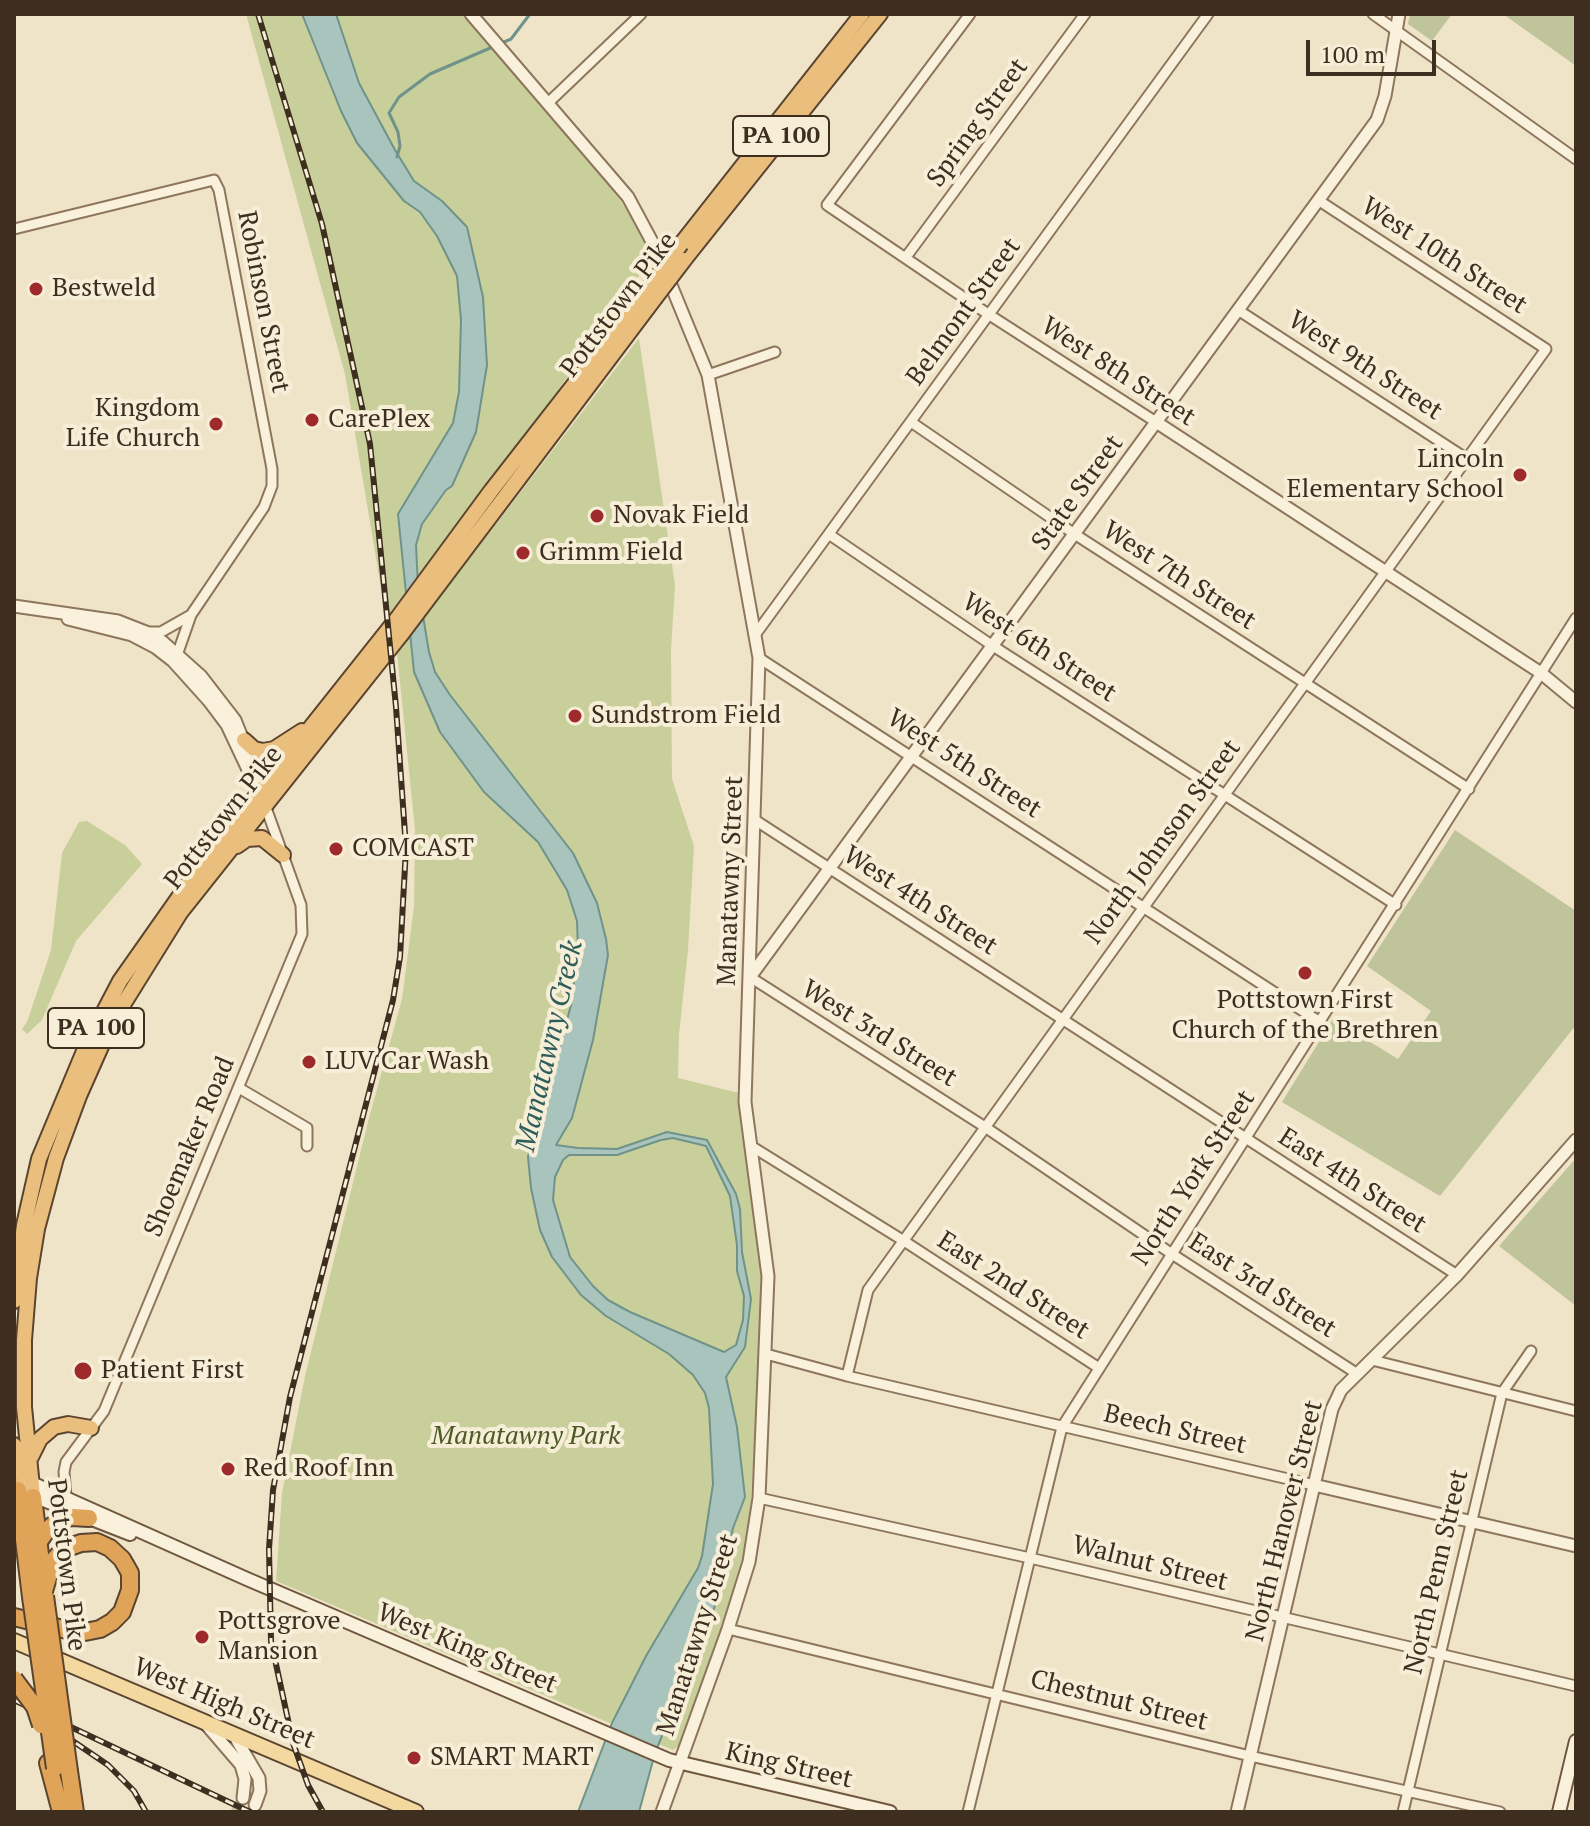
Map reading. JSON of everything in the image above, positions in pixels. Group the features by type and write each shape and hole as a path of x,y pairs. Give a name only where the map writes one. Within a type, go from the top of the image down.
{"highway":[{"name":"Pottstown Pike","path":"14,1301 24,1225 39,1159 87,1044 128,969 203,863 400,636 653,292 681,244 862,14"},
{"name":"Pottstown Pike","path":"61,1812 40,1595 38,1543 21,1485 29,1461 24,1407 24,1340 37,1229 56,1158 111,1024 180,913 230,850 262,795 313,724 399,616 491,491 653,292 684,260 880,14"},
{"path":"244,740 254,749 274,749 313,724"},
{"path":"230,850 247,839 262,838 283,855"},
{"path":"29,1461 37,1443 51,1429 68,1424 91,1428"},
{"name":"Pottstown Pike","path":"14,1445 40,1595"},
{"path":"38,1543 58,1521 72,1517 89,1518"},
{"path":"14,1617 71,1631 100,1629 122,1612 130,1590 130,1573 122,1559 110,1548 97,1542 81,1543 64,1549 53,1561 40,1595"},
{"path":"14,1679 37,1711 57,1767"},
{"name":"Pottstown Pike","path":"57,1767 75,1812"}],"main road":[{"name":"West King Street","path":"21,1485 66,1496 238,1575 674,1762"},
{"name":"West King Street","path":"21,1485 89,1518 238,1575"},
{"name":"West High Street","path":"14,1641 416,1812"},
{"path":"1559,1812 1576,1741"},
{"name":"King Street","path":"674,1762 890,1812"}],"street":[{"name":"Manatawny Street","path":"471,14 628,197 657,251 708,375 759,658 745,1102 767,1254 759,1498 749,1562 728,1629 674,1762 662,1812"},
{"path":"549,102 641,14"},
{"name":"West 8th Street","path":"970,14 827,205 988,314 1541,673 1576,702"},
{"name":"Spring Street","path":"906,257 1085,14"},
{"name":"Belmont Street","path":"755,635 1208,14"},
{"path":"1373,14 1576,159"},
{"name":"State Street","path":"750,977 1377,120 1385,96 1399,14"},
{"name":"Robinson Street","path":"14,229 214,180 219,190 272,469 272,486 264,507 191,615 176,658"},
{"name":"West 10th Street","path":"1318,200 1546,349"},
{"name":"West 9th Street","path":"1238,310 1467,459"},
{"name":"North Johnson Street","path":"847,1376 868,1290 1546,349"},
{"path":"708,375 775,352"},
{"name":"West 7th Street","path":"911,422 1076,535 1469,789"},
{"name":"West 6th Street","path":"830,535 993,646 1396,905"},
{"name":"Shoemaker Road","path":"14,606 92,615 146,632 219,698 235,720 244,740 301,905 302,934 104,1411 66,1462 66,1496"},
{"name":"Shoemaker Road","path":"32,609 132,635 176,658 227,725 262,795"},
{"path":"146,632 161,632 191,615"},
{"name":"North York Street","path":"968,1812 1062,1427 1576,618"},
{"name":"West 5th Street","path":"759,658 1320,1022"},
{"name":"West 4th Street","path":"755,820 1062,1019"},
{"name":"West 3rd Street","path":"750,977 985,1127"},
{"name":"East 4th Street","path":"1062,1019 1457,1275"},
{"path":"239,1088 307,1128 307,1146"},
{"name":"East 3rd Street","path":"985,1127 1172,1254 1356,1373"},
{"name":"North Hanover Street","path":"1237,1812 1332,1409 1341,1390 1457,1275 1576,1140"},
{"name":"East 2nd Street","path":"751,1146 1099,1368"},
{"name":"North Penn Street","path":"1403,1812 1502,1393 1531,1351"},
{"name":"Beech Street","path":"766,1354 1062,1427 1576,1546"},
{"path":"1372,1360 1576,1411"},
{"name":"Walnut Street","path":"759,1498 1576,1686"},
{"name":"Chestnut Street","path":"728,1629 1250,1756 1500,1812"},
{"path":"204,1722 241,1765 245,1779 243,1798"},
{"path":"234,1735 259,1778 260,1791 255,1805"}],"green space":[{"path":"246,14 471,14 549,102 657,251 388,629 345,374"},
{"path":"1410,14 1452,14 1432,41 1408,24"},
{"path":"1503,14 1576,14 1576,66 1572,63"},
{"name":"Manatawny Park","path":"639,338 675,585 671,650 672,779 694,846 678,1078 739,1093 762,1262 763,1301 749,1534 742,1570 681,1744 673,1750 276,1581 282,1493 305,1376 402,999 414,906 415,830 397,653"},
{"path":"87,821 125,845 142,864 76,941 42,1020 27,1034 22,1029 51,950 62,853 79,822"},
{"path":"1455,830 1576,911 1576,1025 1440,1196 1282,1102 1333,1019 1398,1059 1431,1011 1367,966"},
{"path":"1576,1158 1576,1306 1499,1246"}],"water":[{"path":"302,14 336,14 359,83 414,181 442,201 467,227 483,297 487,365 476,432 452,486 422,524 416,545 418,586 435,672 573,853 597,903 606,939 608,955 593,1040 572,1118 556,1145 617,1149 667,1132 707,1140 736,1194 740,1209 742,1252 751,1299 745,1347 726,1377 737,1427 745,1497 733,1528 713,1612 655,1753 639,1812 578,1812 612,1723 702,1556 713,1484 709,1408 705,1393 693,1375 669,1354 606,1316 581,1295 552,1257 540,1230 528,1157 540,1100 571,1005 578,950 577,921 567,890 538,842 484,792 440,732 414,672 398,514 453,423 459,392 461,320 457,276 437,236 420,212 404,201 357,143","holes":["673,1138 706,1146 730,1196 737,1245 737,1271 744,1296 743,1320 736,1345 724,1352 608,1300 570,1257 553,1200 555,1177 569,1155 617,1155"]}],"waterway":[{"path":"397,157 400,146 398,132 389,113 399,97 430,74 511,39 530,14"}],"tunnel":[{"path":"236,1812 243,1798"}],"railway":[{"path":"258,14 322,224 370,444 396,707 406,848 400,957 393,1000 290,1397 273,1490 269,1549 271,1641 293,1743 308,1785 323,1812"},
{"path":"14,1700 250,1812"},
{"path":"61,1733 108,1765 134,1791 146,1812"}],"place":[{"name":"Bestweld","path":"36,289"},
{"name":"CarePlex","path":"312,420"},
{"name":"Kingdom Life Church","path":"216,424"},
{"name":"Lincoln Elementary School","path":"1520,475"},
{"name":"Novak Field","path":"597,516"},
{"name":"Grimm Field","path":"523,553"},
{"name":"Sundstrom Field","path":"575,716"},
{"name":"COMCAST","path":"336,849"},
{"name":"Pottstown First Church of the Brethren","path":"1305,973"},
{"name":"LUV Car Wash","path":"309,1062"},
{"name":"Patient First","path":"83,1371"},
{"name":"Red Roof Inn","path":"228,1469"},
{"name":"Pottsgrove Mansion","path":"202,1637"},
{"name":"SMART MART","path":"414,1758"}],"water label":[{"name":"Manatawny Creek","path":"550,1046"}]}
